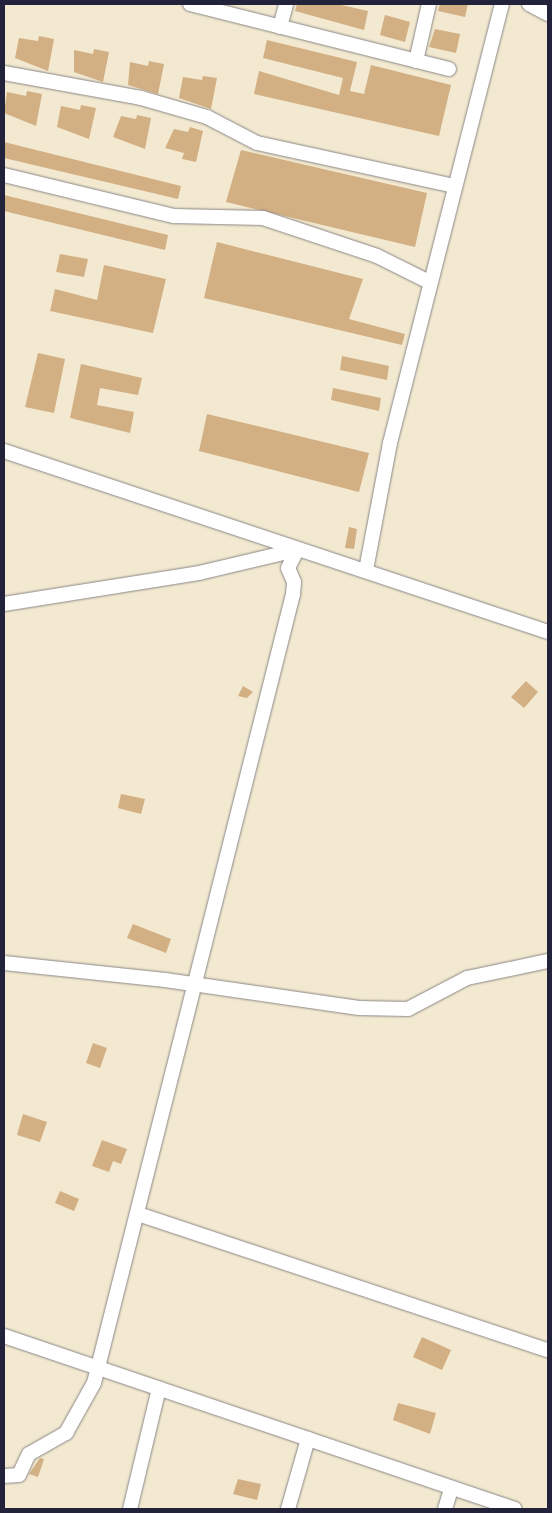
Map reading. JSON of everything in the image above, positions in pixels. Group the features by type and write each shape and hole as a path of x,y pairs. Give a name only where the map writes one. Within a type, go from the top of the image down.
{"street":[{"path":"190,4 449,69"},
{"path":"280,27 286,4"},
{"path":"416,61 430,4"},
{"path":"366,570 390,443 454,186 502,4"},
{"path":"529,4 548,14"},
{"path":"4,73 141,98 207,117 256,143 454,186"},
{"path":"4,175 174,216 263,218 377,256 431,283"},
{"path":"4,451 548,632"},
{"path":"4,604 199,573 297,550"},
{"path":"4,1476 19,1475 29,1454 66,1433 94,1383 138,1214 193,985 292,594 294,582 288,568 297,550"},
{"path":"4,963 193,985 359,1008 408,1009 467,978 548,961"},
{"path":"138,1214 548,1350"},
{"path":"4,1336 97,1366 451,1489 516,1509"},
{"path":"130,1509 159,1388"},
{"path":"288,1509 308,1439"},
{"path":"445,1509 451,1489"}],"building":[{"path":"297,4 337,4 368,11 364,30 295,11"},
{"path":"440,4 468,4 465,17 438,11"},
{"path":"385,15 410,22 405,42 380,35"},
{"path":"435,29 460,34 456,53 429,47"},
{"path":"39,36 54,39 48,71 15,58 19,38 38,41"},
{"path":"267,40 357,62 350,91 364,94 371,65 451,85 439,136 254,94 259,71 339,95 343,78 263,58"},
{"path":"94,49 109,52 103,82 74,72 74,50 93,54"},
{"path":"149,61 164,64 158,94 128,85 130,62 148,66"},
{"path":"203,76 217,78 211,109 179,98 183,77 202,80"},
{"path":"27,91 42,94 36,126 4,113 7,92 26,96"},
{"path":"81,105 96,108 89,139 57,127 61,106 80,110"},
{"path":"137,115 151,118 145,149 113,137 121,116 136,119"},
{"path":"190,127 203,131 196,162 182,159 184,153 165,148 174,129 188,132"},
{"path":"4,142 181,186 178,199 4,158"},
{"path":"241,150 427,193 415,247 226,202"},
{"path":"4,195 168,235 165,250 4,211"},
{"path":"217,242 363,279 349,319 405,334 402,345 204,298"},
{"path":"60,254 88,259 84,277 56,272"},
{"path":"104,265 166,279 153,333 50,311 55,289 97,300"},
{"path":"38,353 65,359 54,413 25,407"},
{"path":"342,356 389,366 387,380 340,370"},
{"path":"81,364 142,378 138,395 100,388 97,405 134,412 130,433 70,418"},
{"path":"333,388 381,398 379,411 331,400"},
{"path":"207,414 369,453 359,492 199,451"},
{"path":"349,527 357,529 354,549 345,548"},
{"path":"526,681 538,692 524,708 511,697"},
{"path":"243,686 253,692 247,698 238,696"},
{"path":"121,794 145,799 141,814 118,808"},
{"path":"133,924 171,939 166,953 127,938"},
{"path":"93,1043 107,1048 100,1068 86,1063"},
{"path":"23,1114 47,1122 40,1142 17,1135"},
{"path":"102,1140 127,1149 121,1164 113,1161 109,1172 92,1166"},
{"path":"60,1191 79,1199 74,1211 55,1203"},
{"path":"422,1337 451,1350 442,1370 413,1357"},
{"path":"398,1403 436,1413 430,1434 393,1420"},
{"path":"40,1458 44,1459 38,1477 29,1474"},
{"path":"238,1479 261,1484 257,1500 233,1494"}]}
